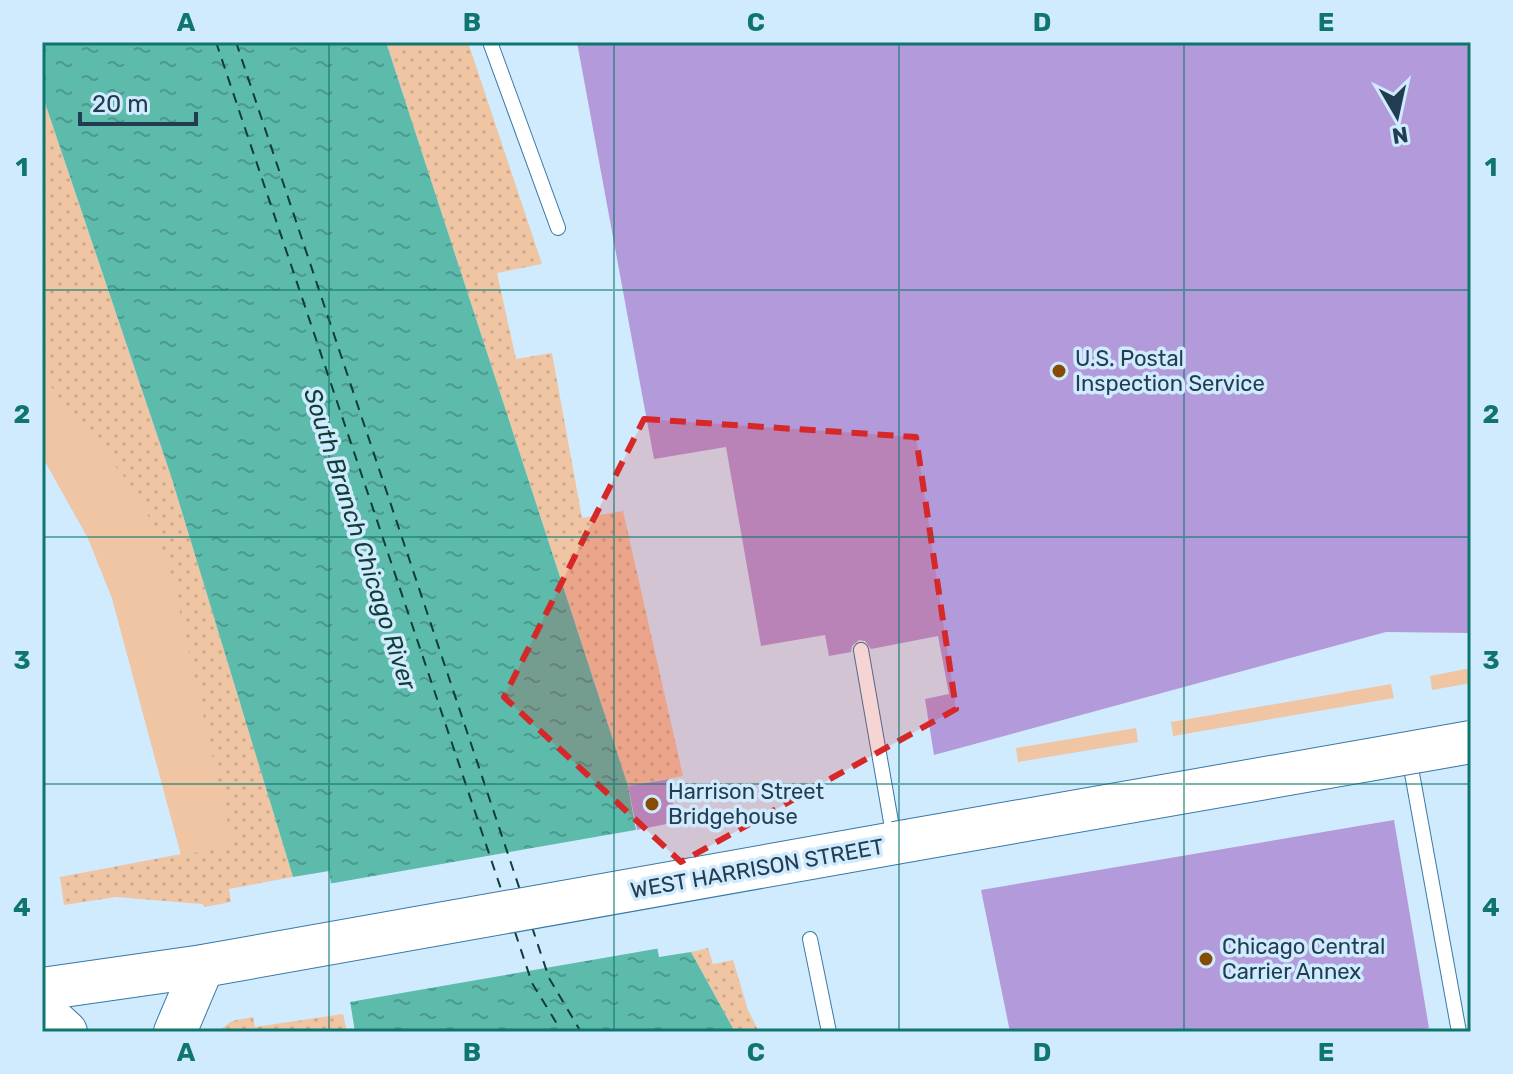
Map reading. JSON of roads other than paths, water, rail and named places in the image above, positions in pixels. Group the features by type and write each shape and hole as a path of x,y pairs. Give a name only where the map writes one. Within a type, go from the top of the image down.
{"main road":[{"name":"WEST HARRISON STREET","path":"42,989 203,966 1471,742"},
{"path":"175,1032 203,966"},
{"path":"42,1010 66,1032"}],"lane":[{"path":"490,42 558,228"},
{"path":"861,650 895,843"},
{"path":"1408,753 1459,1032"},
{"path":"810,939 829,1032"}],"water":[{"name":"South Branch Chicago River","path":"42,42 386,42 628,786 659,957 691,952 735,1032 355,1032 329,871 293,877 171,476 42,94"}],"place":[{"name":"U.S. Postal Inspection Service","path":"1059,371"},
{"name":"Harrison Street Bridgehouse","path":"652,804"},
{"name":"Chicago Central Carrier Annex","path":"1206,959"}]}
